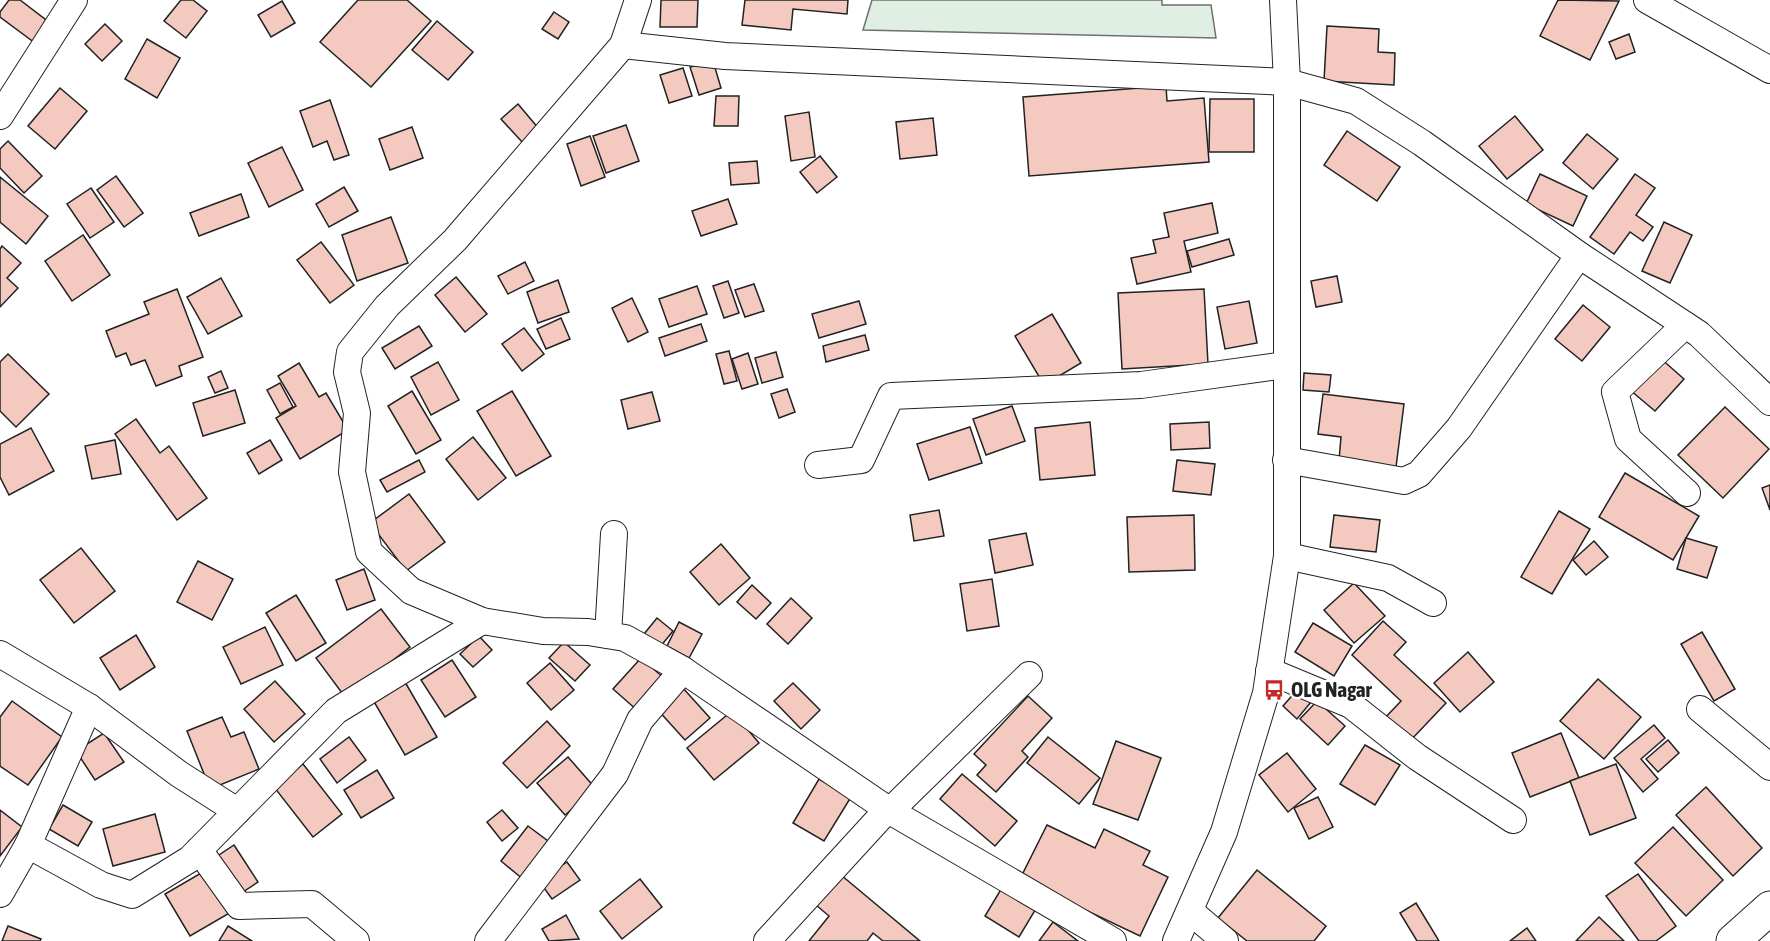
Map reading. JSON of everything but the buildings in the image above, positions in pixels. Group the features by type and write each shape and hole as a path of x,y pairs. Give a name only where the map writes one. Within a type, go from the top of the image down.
{"main road":[{"path":"1733,941 1770,908"}],"street":[{"path":"0,116 74,0"},
{"path":"638,0 623,45 456,240 387,306 350,352 347,372 357,413 352,472 369,552 411,591 482,621 543,631 625,638 683,670 889,810 1113,941"},
{"path":"1176,941 1191,912 1224,832 1266,693 1287,556 1287,82 1283,0"},
{"path":"1647,0 1770,70"},
{"path":"623,45 725,56 1287,82 1356,101 1422,143 1579,255 1699,334 1770,402"},
{"path":"1286,460 1404,481 1419,474 1459,428 1579,255"},
{"path":"1685,326 1615,392 1628,439 1687,493"},
{"path":"818,465 861,460 891,396 1141,385 1286,365"},
{"path":"608,635 614,534"},
{"path":"1287,556 1388,578 1433,603"},
{"path":"28,844 101,885 132,895 169,873 199,850 336,711 482,621"},
{"path":"0,654 89,707 179,774 237,811"},
{"path":"488,941 615,774 640,720 683,670"},
{"path":"1269,670 1351,705 1417,756 1513,820"},
{"path":"767,941 889,810 1029,675"},
{"path":"0,894 28,844 89,707"},
{"path":"1700,709 1770,767"},
{"path":"199,850 239,906 312,904 356,941"},
{"path":"1191,912 1224,941"}],"green space":[{"path":"872,0 1162,0 1162,5 1211,5 1216,38 863,30"}],"place":[{"name":"OLG Nagar","path":"1274,690"}]}
